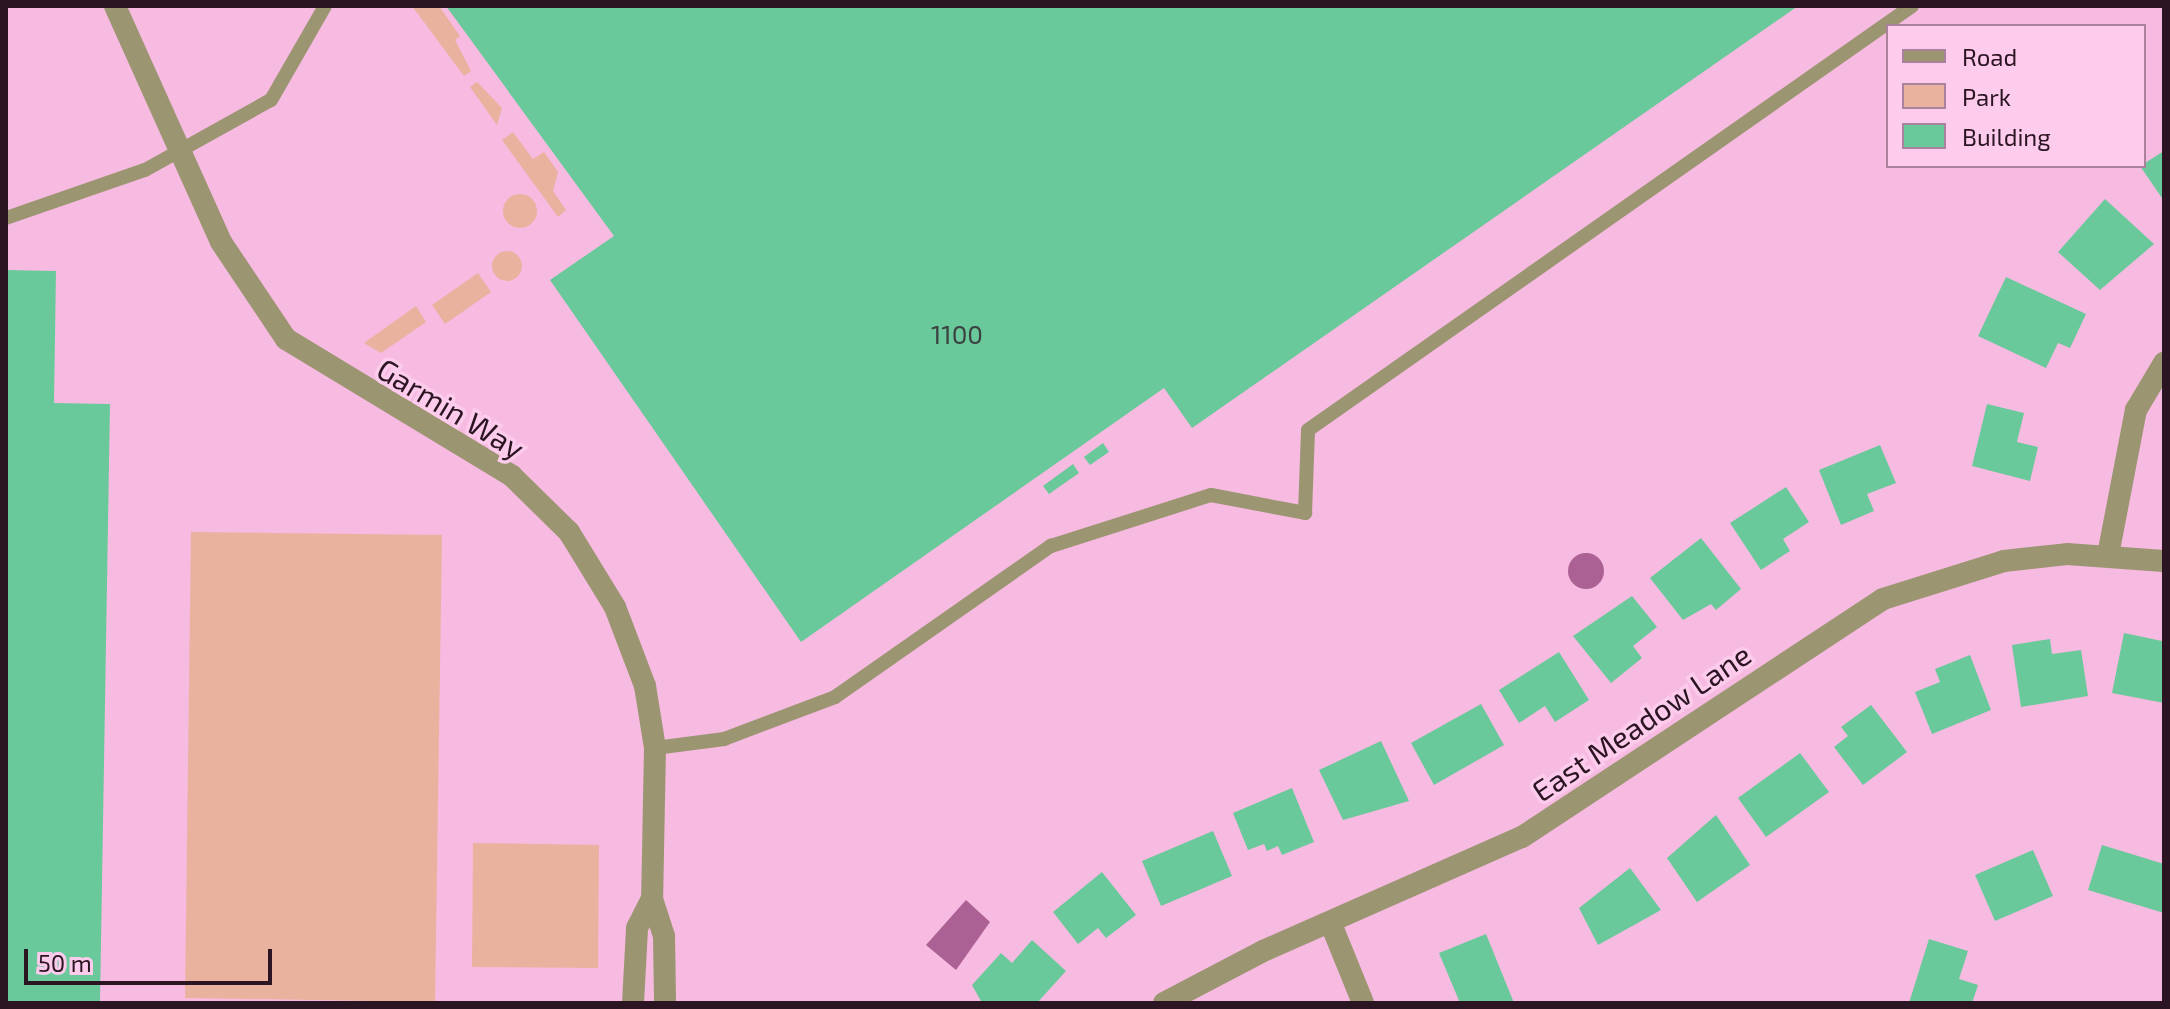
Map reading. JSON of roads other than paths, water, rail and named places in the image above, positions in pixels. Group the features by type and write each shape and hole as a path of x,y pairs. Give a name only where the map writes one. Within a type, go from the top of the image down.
{"street":[{"name":"Garmin Way","path":"115,6 243,284 286,339 512,476 569,532 615,607 645,686 655,748 652,899 664,936 665,1003"},
{"path":"2108,555 2136,410 2164,363"},
{"name":"East Meadow Lane","path":"1164,1003 1577,805 1883,599 2004,561 2108,555 2164,561"},
{"name":"Garmin Way","path":"633,1003 637,928 652,899"},
{"path":"1331,924 1363,1003"}],"lane":[{"path":"6,218 132,176 271,100 325,6"},
{"path":"1886,24 1912,6"},
{"path":"655,748 724,739 835,697 1051,546 1211,495 1305,513 1308,430 1886,24"}]}
